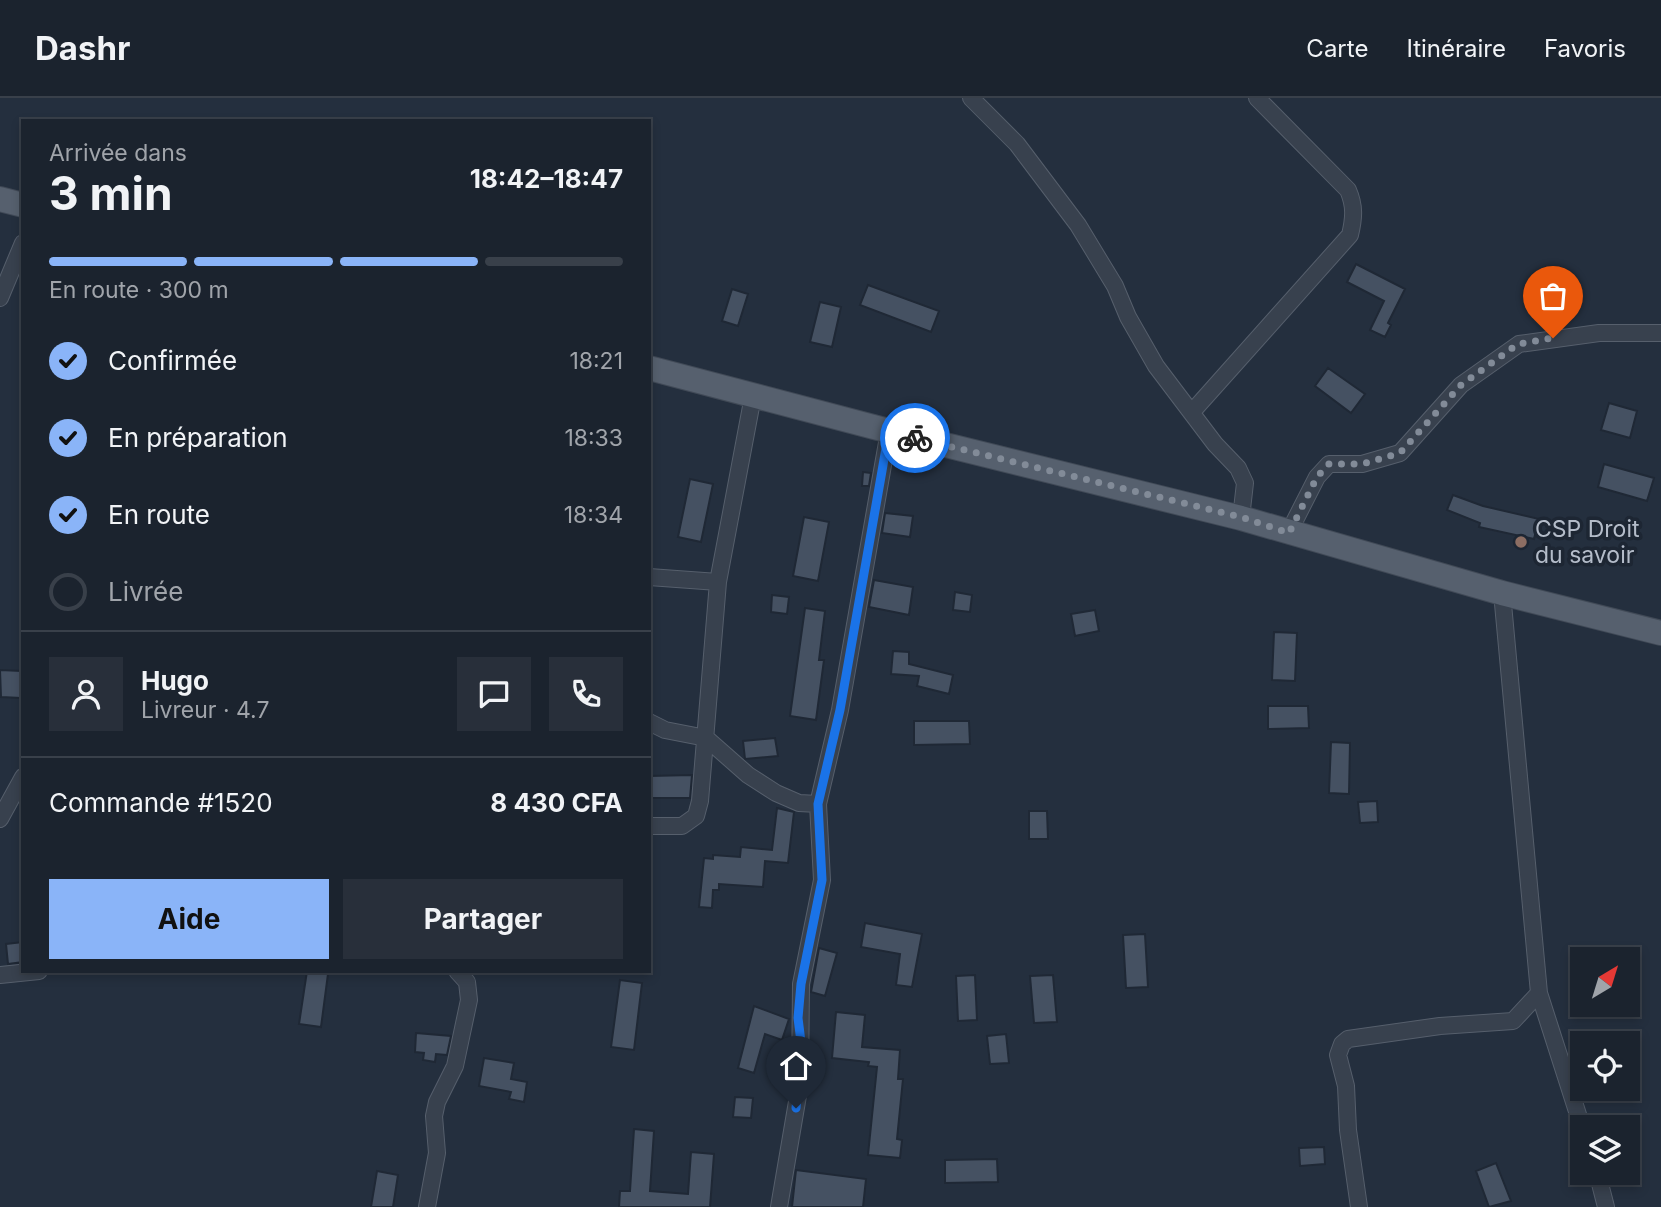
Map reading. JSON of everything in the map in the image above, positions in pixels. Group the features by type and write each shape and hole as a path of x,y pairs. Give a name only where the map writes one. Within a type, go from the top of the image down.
{"main road":[{"path":"0,199 21,204"},
{"path":"651,369 889,431 1241,517 1503,593 1661,633"}],"street":[{"path":"971,98 1017,144 1078,225 1115,286 1128,317 1156,366 1215,444 1238,468 1245,483 1241,517"},
{"path":"1192,412 1350,235 1354,220 1353,203 1348,190 1257,98"},
{"path":"0,298 21,248"},
{"path":"1289,533 1317,477 1329,464 1362,464 1400,453 1461,385 1518,344 1598,333 1661,333"},
{"path":"651,827 682,825 696,816 706,738 718,582 753,396"},
{"path":"779,1207 800,1084 801,984 822,880 818,804 840,710 889,431"},
{"path":"651,577 718,582"},
{"path":"1503,593 1539,993 1578,1115"},
{"path":"651,723 665,730 706,738 748,775 776,793 799,803 818,804"},
{"path":"0,819 21,781"},
{"path":"0,975 21,973"},
{"path":"427,1207 437,1153 434,1116 437,1102 455,1066 469,1000 467,982 459,973"},
{"path":"1359,1207 1348,1130 1346,1086 1338,1055 1342,1044 1348,1039 1440,1026 1513,1021 1539,993"},
{"path":"1600,1185 1606,1207"}],"building":[{"path":"1356,264 1405,289 1388,323 1391,325 1385,337 1370,330 1384,301 1347,282"},
{"path":"868,285 939,311 931,332 860,305"},
{"path":"732,289 748,294 738,326 722,321"},
{"path":"820,302 841,307 832,347 810,342"},
{"path":"1328,368 1365,394 1351,413 1315,386"},
{"path":"1609,403 1637,411 1630,438 1601,430"},
{"path":"1604,464 1654,478 1647,501 1598,487"},
{"path":"863,472 871,473 869,486 862,486"},
{"path":"690,479 713,484 701,542 678,537"},
{"path":"1453,495 1483,506 1539,519 1534,539 1479,527 1480,523 1447,510"},
{"path":"885,513 913,516 910,537 882,533"},
{"path":"804,517 829,522 818,581 793,576"},
{"path":"874,580 913,587 909,615 869,607"},
{"path":"955,592 972,595 970,612 953,610"},
{"path":"772,595 789,597 787,614 771,612"},
{"path":"805,608 825,611 819,660 824,660 816,720 790,716"},
{"path":"1095,610 1099,631 1075,636 1071,614"},
{"path":"1274,632 1297,633 1295,681 1272,680"},
{"path":"893,651 909,652 909,664 953,675 949,694 917,686 919,676 891,674"},
{"path":"0,670 21,671 21,698 1,697"},
{"path":"1268,706 1308,706 1309,728 1268,729"},
{"path":"914,721 969,721 970,744 914,745"},
{"path":"775,738 778,756 745,759 743,741"},
{"path":"1331,742 1350,743 1349,794 1329,793"},
{"path":"692,775 690,798 651,798 651,776"},
{"path":"1377,801 1378,822 1360,823 1358,802"},
{"path":"777,808 794,812 788,863 765,861 763,887 719,884 719,890 713,890 712,908 699,907 704,858 713,859 713,855 740,857 741,847 772,850"},
{"path":"1029,811 1047,811 1048,839 1029,839"},
{"path":"865,923 922,934 912,987 896,985 900,954 861,947"},
{"path":"1145,934 1148,987 1126,988 1123,935"},
{"path":"21,942 21,962 8,964 6,944"},
{"path":"819,948 837,953 825,996 811,992"},
{"path":"307,973 328,974 321,1027 299,1024"},
{"path":"975,975 977,1020 958,1021 956,976"},
{"path":"1053,975 1057,1022 1034,1023 1030,976"},
{"path":"620,980 642,983 634,1050 611,1047"},
{"path":"754,1006 789,1019 782,1040 765,1034 754,1073 738,1068"},
{"path":"836,1012 865,1015 862,1047 900,1050 898,1079 903,1079 897,1139 902,1140 900,1158 868,1155 877,1067 868,1066 869,1062 832,1058"},
{"path":"416,1033 451,1036 447,1055 436,1054 435,1062 423,1060 424,1053 415,1052"},
{"path":"1006,1034 1009,1063 990,1064 987,1036"},
{"path":"484,1058 514,1063 511,1079 527,1082 524,1102 509,1099 511,1092 479,1086"},
{"path":"735,1097 753,1098 751,1118 733,1117"},
{"path":"634,1129 654,1131 650,1191 688,1194 691,1152 714,1154 710,1207 619,1207 620,1191 630,1191"},
{"path":"1324,1147 1325,1164 1300,1166 1299,1148"},
{"path":"997,1159 998,1182 945,1183 945,1160"},
{"path":"1496,1163 1511,1201 1489,1207 1476,1171"},
{"path":"796,1170 866,1179 863,1207 792,1207"},
{"path":"377,1171 398,1175 393,1207 371,1207"}],"way so far":[{"path":"915,438 1241,517 1289,533 1317,477 1329,464 1362,464 1400,453 1461,385 1518,344 1553,338"}],"place":[{"name":"CSP Droit du savoir","path":"1521,542"}],"route":[{"path":"796,1108 802,1050 798,1018 801,984 822,880 818,804 820,792 840,710 889,431 915,438"}]}
